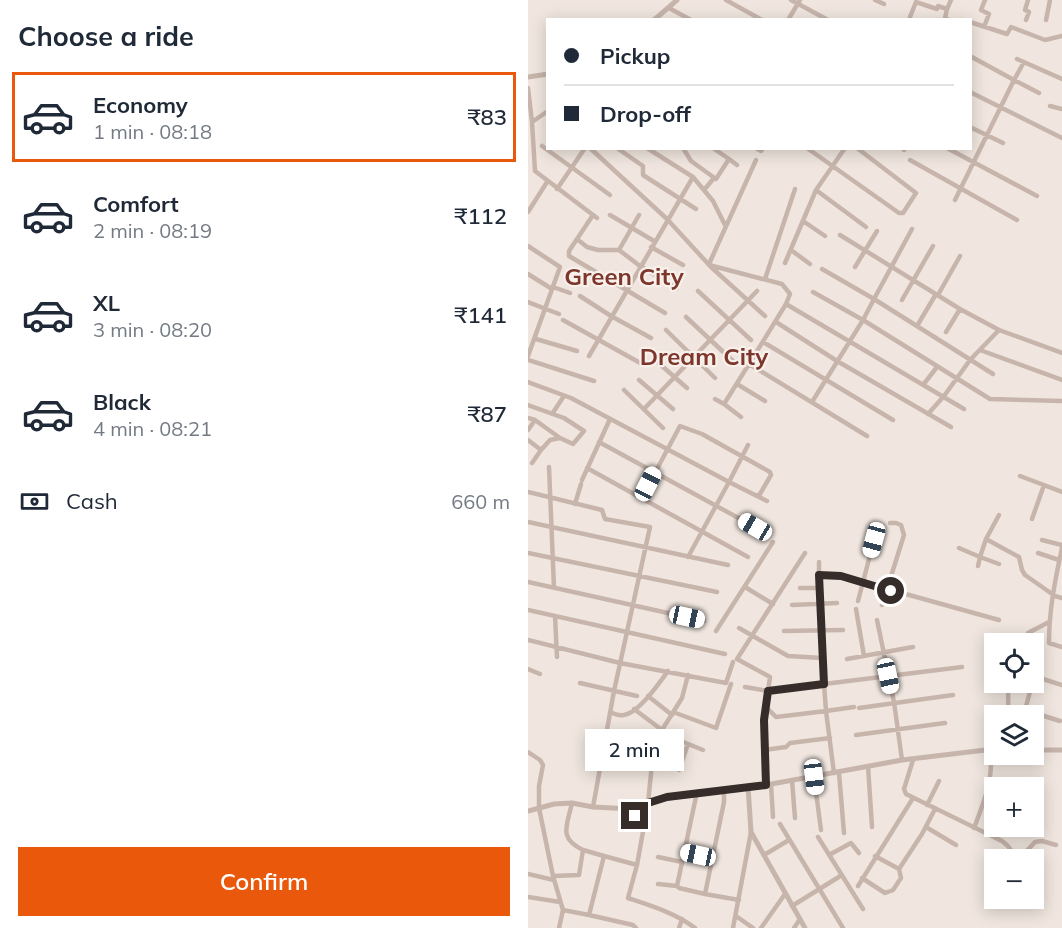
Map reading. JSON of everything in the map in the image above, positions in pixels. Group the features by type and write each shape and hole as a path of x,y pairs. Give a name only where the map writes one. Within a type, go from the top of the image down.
{"street":[{"path":"656,18 677,0"},
{"path":"726,0 758,18"},
{"path":"791,0 799,2 825,18"},
{"path":"875,0 884,4"},
{"path":"945,18 951,0"},
{"path":"984,27 989,14 981,10 985,0"},
{"path":"1026,21 1029,12 1024,10 1028,0"},
{"path":"1046,20 1050,0"},
{"path":"789,18 799,2"},
{"path":"910,17 916,2 937,9 938,6 947,9"},
{"path":"669,8 687,18"},
{"path":"972,23 1007,34 1011,27 1045,40 1062,36"},
{"path":"972,57 1039,93"},
{"path":"1017,59 1062,79"},
{"path":"955,200 1024,62"},
{"path":"528,77 546,74"},
{"path":"528,88 532,122 530,138 535,171 595,217 568,251 569,256 665,313"},
{"path":"972,93 1062,137"},
{"path":"1050,106 1062,110"},
{"path":"532,122 546,112"},
{"path":"972,128 1003,143"},
{"path":"542,146 546,149"},
{"path":"547,150 610,195"},
{"path":"557,189 584,150"},
{"path":"592,150 667,219 709,264 765,316"},
{"path":"620,150 643,166 643,175 696,209"},
{"path":"650,150 693,177 713,201 725,225"},
{"path":"684,150 691,161 714,178"},
{"path":"716,150 738,165"},
{"path":"810,150 901,213 916,193 860,150"},
{"path":"785,263 816,190 844,150"},
{"path":"951,150 1037,196"},
{"path":"704,190 714,178 718,178 729,159"},
{"path":"709,264 756,160"},
{"path":"910,160 1017,220"},
{"path":"589,356 693,177"},
{"path":"529,209 547,182"},
{"path":"765,279 795,189"},
{"path":"816,190 866,227"},
{"path":"610,215 654,241"},
{"path":"619,250 639,215"},
{"path":"803,222 825,236"},
{"path":"812,402 863,320 912,229"},
{"path":"855,267 877,231"},
{"path":"840,235 960,309 999,330 1062,353"},
{"path":"577,239 587,248 619,250 640,266 677,288"},
{"path":"528,246 560,267 528,358 594,381"},
{"path":"902,300 933,246"},
{"path":"651,247 683,266"},
{"path":"790,250 810,264"},
{"path":"917,326 960,256"},
{"path":"709,264 782,284 790,294 776,322 724,404"},
{"path":"822,269 993,374"},
{"path":"528,274 553,288 570,293"},
{"path":"698,291 751,340"},
{"path":"644,409 757,291"},
{"path":"813,292 863,320 990,399 1062,401"},
{"path":"580,296 651,338"},
{"path":"528,302 559,314"},
{"path":"786,304 964,409"},
{"path":"946,332 960,309"},
{"path":"686,317 734,362"},
{"path":"562,320 642,364"},
{"path":"776,322 951,427"},
{"path":"666,330 715,378"},
{"path":"928,414 970,360 999,330"},
{"path":"536,339 577,351"},
{"path":"763,342 893,420"},
{"path":"980,350 1062,380"},
{"path":"654,359 687,388"},
{"path":"749,364 867,436"},
{"path":"923,385 938,367"},
{"path":"639,380 673,409"},
{"path":"528,382 564,396 767,501"},
{"path":"737,384 765,400"},
{"path":"624,390 663,428"},
{"path":"552,414 564,396"},
{"path":"715,399 741,417"},
{"path":"528,405 564,418 584,431 573,444 528,418"},
{"path":"575,504 581,482 610,419"},
{"path":"528,430 535,420"},
{"path":"643,499 643,494 667,448 679,427 683,426 771,474 757,496"},
{"path":"532,463 550,440 560,438"},
{"path":"528,440 541,450"},
{"path":"599,442 755,527"},
{"path":"688,557 748,445"},
{"path":"549,467 554,588"},
{"path":"587,468 748,557"},
{"path":"1020,476 1062,492"},
{"path":"1032,519 1044,485"},
{"path":"528,492 602,510 605,519 650,527 614,691 593,807"},
{"path":"978,566 986,539 999,515"},
{"path":"528,522 729,565"},
{"path":"882,605 904,535 901,525 890,524"},
{"path":"986,539 1019,557 1023,572 1062,598"},
{"path":"858,601 874,540"},
{"path":"1042,540 1062,547 1059,560 1060,570 1052,593 1049,622 1049,643 1062,647"},
{"path":"716,631 773,542"},
{"path":"959,548 999,564"},
{"path":"528,553 717,592"},
{"path":"773,818 764,750 770,680 768,674 737,659 750,635 773,604 805,553"},
{"path":"1038,553 1059,560"},
{"path":"819,562 819,604 826,711 844,833"},
{"path":"819,575 841,576 999,620"},
{"path":"528,582 704,621"},
{"path":"745,587 773,604"},
{"path":"800,588 819,588"},
{"path":"792,604 837,603"},
{"path":"855,609 864,656"},
{"path":"528,610 725,654"},
{"path":"555,616 557,657"},
{"path":"877,620 894,702 902,760"},
{"path":"1028,633 1049,622"},
{"path":"739,628 788,656 822,658"},
{"path":"784,631 843,630"},
{"path":"528,640 620,663 738,686"},
{"path":"847,659 913,647"},
{"path":"648,696 673,714 716,728 733,662"},
{"path":"745,687 768,691 962,667"},
{"path":"528,669 540,674"},
{"path":"610,712 624,715 634,709 668,671"},
{"path":"648,803 653,754 662,731 682,698 688,675"},
{"path":"1044,679 1062,685"},
{"path":"580,683 638,696"},
{"path":"766,707 776,717 953,695"},
{"path":"634,709 662,731 704,750"},
{"path":"1044,716 1060,721"},
{"path":"856,735 945,723"},
{"path":"764,750 786,747 790,743 830,738"},
{"path":"679,770 688,744"},
{"path":"528,811 554,804 572,803 593,807 632,808 667,797 697,792 769,784 902,760 984,750"},
{"path":"1044,750 1062,750"},
{"path":"528,752 540,760 543,765 539,786 539,808 553,878 563,910 559,928"},
{"path":"913,760 904,792 913,798 1002,841 1016,857 1021,857 1032,844 1038,841 1056,845"},
{"path":"974,828 990,786 992,765"},
{"path":"868,766 872,827"},
{"path":"814,777 821,830"},
{"path":"792,780 795,818"},
{"path":"927,805 939,781"},
{"path":"733,928 751,832 748,786"},
{"path":"705,894 724,802 724,789"},
{"path":"677,886 697,792"},
{"path":"858,886 913,798"},
{"path":"572,803 567,828 568,840 571,844 583,850 637,865"},
{"path":"632,808 637,819 644,826 628,898 661,908 682,918 695,928"},
{"path":"862,878 885,893 894,890 901,878 899,869 926,827 934,809"},
{"path":"780,824 843,928"},
{"path":"926,827 956,845"},
{"path":"751,832 805,928"},
{"path":"818,837 862,909"},
{"path":"764,855 789,840"},
{"path":"829,855 850,843 860,853"},
{"path":"528,874 553,878 579,875 583,850"},
{"path":"684,852 713,858"},
{"path":"589,915 604,856"},
{"path":"876,856 899,869"},
{"path":"658,857 682,862"},
{"path":"792,906 842,875"},
{"path":"657,884 677,886 739,900"},
{"path":"761,928 785,894"},
{"path":"528,897 560,902"},
{"path":"563,910 633,925 636,928"},
{"path":"736,916 753,928"},
{"path":"679,928 682,918"},
{"path":"794,928 800,919"},
{"path":"617,928 619,922"}],"district":[{"name":"Green City","path":"624,276"},
{"name":"Dream City","path":"704,356"}],"route":[{"path":"635,816 632,808 667,797 766,785 764,720 768,691 824,684 819,575 841,576 891,591"}]}
